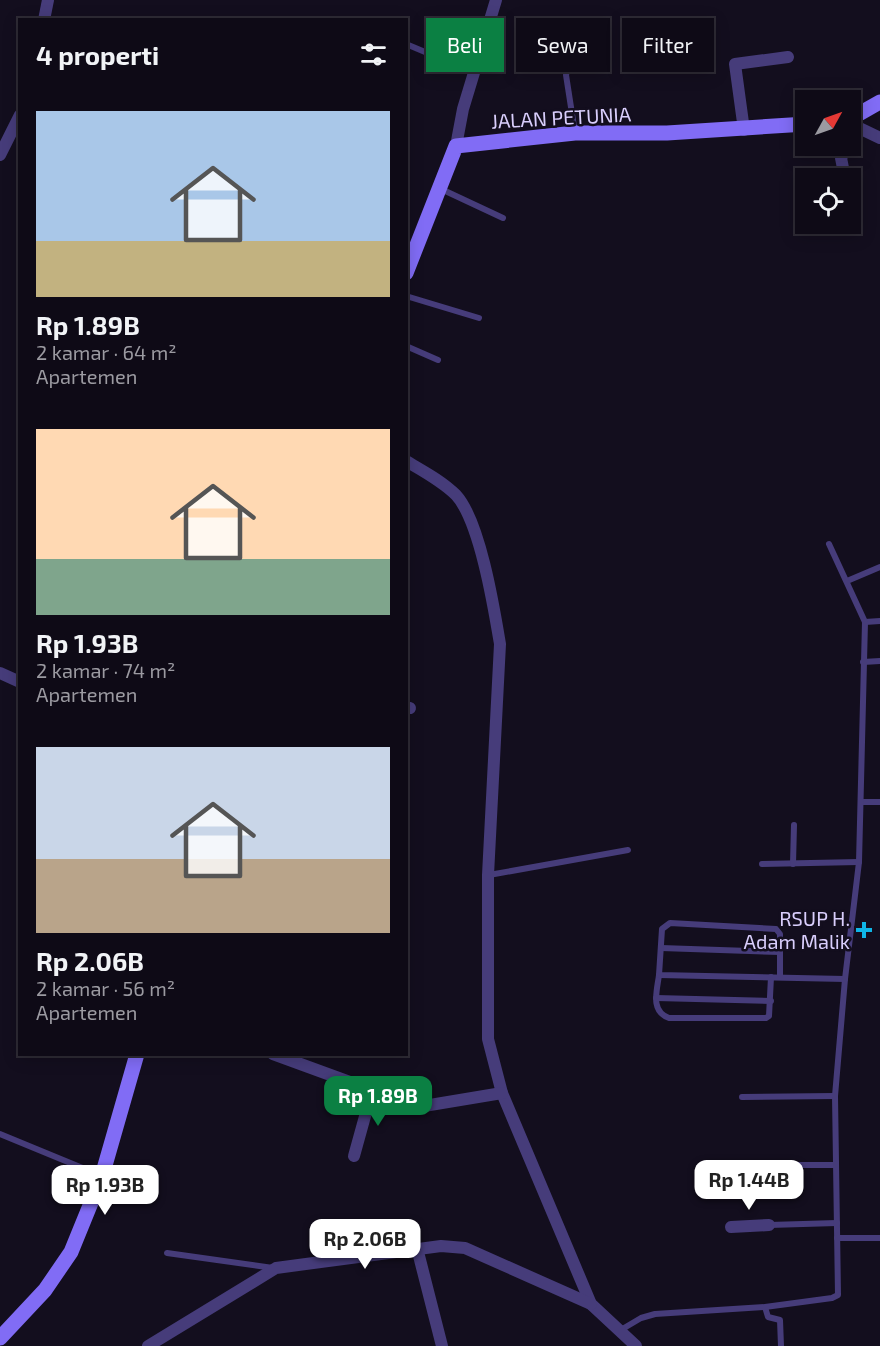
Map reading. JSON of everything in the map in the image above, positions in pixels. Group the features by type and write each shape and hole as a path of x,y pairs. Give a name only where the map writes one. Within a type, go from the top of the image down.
{"street":[{"path":"44,18 48,0"},
{"path":"408,261 411,244 440,188 456,146 463,109 496,0"},
{"path":"744,130 735,64 788,57"},
{"path":"861,118 880,102"},
{"path":"0,155 18,119"},
{"name":"JALAN PETUNIA","path":"456,146 575,134 744,130 795,125"},
{"path":"861,129 880,138"},
{"path":"408,462 440,481 457,496 474,531 494,606 500,644 488,875 488,1039 502,1093 591,1305"},
{"path":"0,673 18,681"},
{"path":"0,1338 45,1290 71,1252 102,1176 136,1056"},
{"path":"278,1056 406,1105 428,1108 502,1093"},
{"path":"354,1156 372,1091"},
{"path":"731,1227 769,1225"},
{"path":"148,1346 276,1268 441,1246 465,1248 591,1305 636,1346"},
{"path":"417,1248 442,1346"}],"lane":[{"path":"408,45 475,73"},
{"path":"567,72 575,134"},
{"path":"440,188 503,218"},
{"path":"408,297 479,318"},
{"path":"408,347 438,360"},
{"path":"618,1332 641,1318 655,1314 765,1308 837,1296 835,1096 845,979 860,861 865,622 829,544"},
{"path":"847,581 880,567"},
{"path":"865,622 880,621"},
{"path":"863,662 880,661"},
{"path":"863,802 880,802"},
{"path":"793,864 794,825"},
{"path":"488,875 628,850"},
{"path":"762,864 860,861"},
{"path":"771,977 771,1001 769,1016 766,1018 669,1018 661,1015 657,1009 656,998 662,929 670,923 776,929 780,934 780,977"},
{"path":"661,948 780,952"},
{"path":"659,975 845,979"},
{"path":"656,998 771,1001"},
{"path":"742,1097 835,1096"},
{"path":"0,1134 102,1176"},
{"path":"744,1165 836,1165"},
{"path":"769,1225 837,1223"},
{"path":"837,1238 880,1238"},
{"path":"167,1253 276,1268"},
{"path":"765,1308 768,1317 780,1320 781,1346"}],"place":[{"name":"RSUP H. Adam Malik","path":"864,930"}]}
